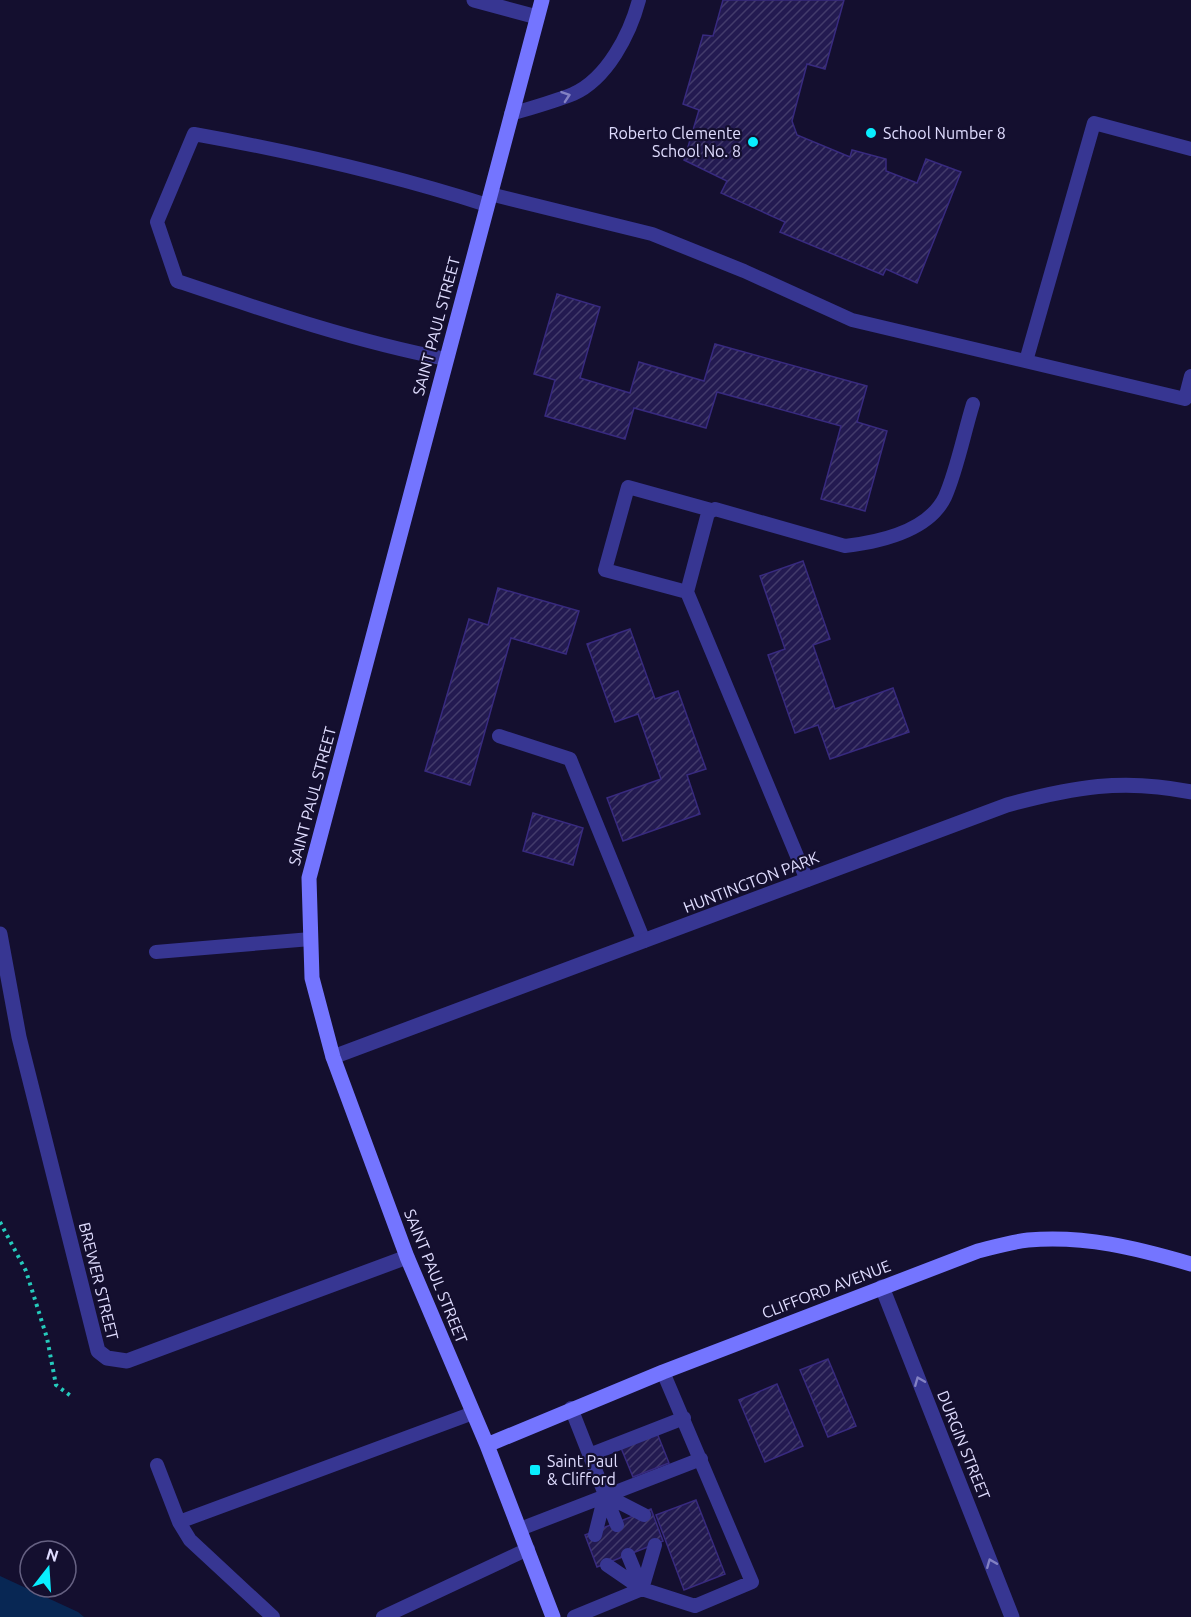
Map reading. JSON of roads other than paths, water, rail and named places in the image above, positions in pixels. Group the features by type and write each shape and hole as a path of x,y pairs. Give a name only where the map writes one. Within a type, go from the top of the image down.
{"main road":[{"name":"SAINT PAUL STREET","path":"542,0 309,878 312,978 333,1058 407,1257 487,1445 553,1617"},
{"name":"CLIFFORD AVENUE","path":"487,1445 571,1408 978,1251 1026,1240 1096,1240 1130,1246 1191,1264"}],"street":[{"path":"474,0 537,17"},
{"name":"HUNTINGTON PARK","path":"333,1058 1007,805 1065,789 1115,784 1169,787 1191,792"},
{"name":"BREWER STREET","path":"0,934 19,1037 98,1351 107,1358 127,1361 407,1257"},
{"name":"DURGIN STREET","path":"882,1287 1012,1617"}],"lane":[{"path":"511,114 576,93 610,64 633,21 639,0"},
{"path":"1026,361 1094,123 1191,149"},
{"path":"446,359 347,336 177,281 157,222 194,134 287,151 488,200 652,234 744,271 852,320 1185,399 1191,376"},
{"path":"687,592 605,570 628,487 845,546 901,533 929,516 945,497 973,404"},
{"path":"711,510 687,592 807,880"},
{"path":"499,736 570,759 644,941"},
{"path":"156,952 311,939"},
{"path":"607,1565 642,1589 695,1606 752,1582 663,1372"},
{"path":"571,1408 616,1525"},
{"path":"179,1521 473,1413"},
{"path":"590,1455 684,1418"},
{"path":"520,1529 701,1459"},
{"path":"157,1465 179,1521 190,1540 273,1617"},
{"path":"605,1495 644,1515"},
{"path":"595,1534 605,1495"},
{"path":"642,1589 655,1545"},
{"path":"383,1617 528,1549"},
{"path":"628,1555 642,1589"},
{"path":"574,1617 642,1589"}],"water":[{"path":"0,1576 18,1584 18,1599 50,1599 84,1617 0,1617"}],"place":[{"name":"School Number 8","path":"871,133"},
{"name":"Roberto Clemente School No. 8","path":"753,142"},
{"name":"Saint Paul & Clifford","path":"535,1470"}]}
